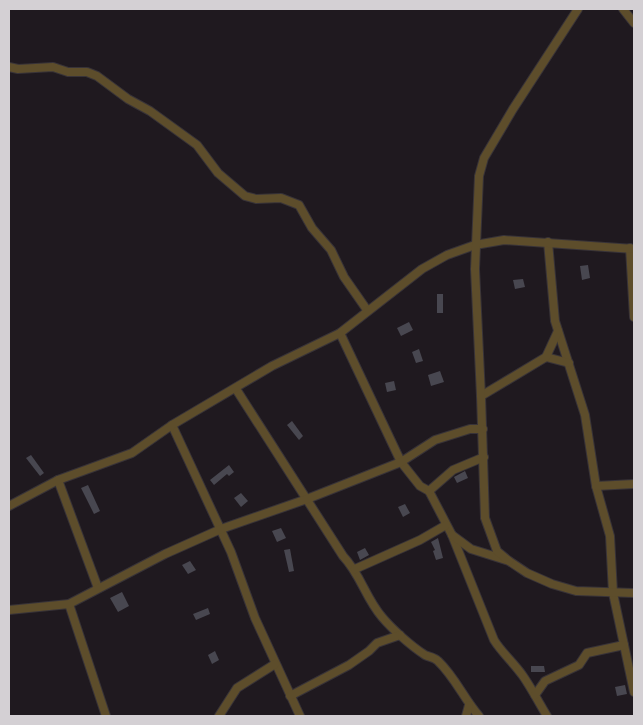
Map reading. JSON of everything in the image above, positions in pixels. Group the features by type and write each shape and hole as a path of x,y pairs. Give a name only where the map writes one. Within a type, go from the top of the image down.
{"street":[{"path":"578,9 513,109 484,158 479,176 475,245 482,396 484,518 498,551 527,573 568,589 634,593"},
{"path":"623,9 634,23"},
{"path":"9,67 18,69 53,67 68,72 87,72 97,76 128,100 156,115 197,145 218,173 245,196 256,199 281,198 299,206 312,228 331,250 344,277 368,310"},
{"path":"9,506 58,480 132,452 172,425 236,389 272,366 340,333 432,262 475,245 504,240 632,249 634,317"},
{"path":"548,242 554,313 568,363 581,398 596,486 610,536 614,593 634,692"},
{"path":"482,396 546,357 558,331"},
{"path":"340,333 401,462 420,486 429,491 452,535 494,640 500,650 507,655 523,676 548,716"},
{"path":"546,357 568,363"},
{"path":"236,389 343,556 355,569 369,599 400,635 424,654 436,659 451,675 469,705 479,716"},
{"path":"470,429 482,415"},
{"path":"172,425 220,529 275,664 300,716"},
{"path":"9,610 69,604 165,554 220,529 307,500 401,462 435,440 470,429 483,429"},
{"path":"429,491 453,470 484,457"},
{"path":"58,480 98,588"},
{"path":"596,486 634,484"},
{"path":"355,569 420,540 446,525"},
{"path":"452,535 471,548 509,561"},
{"path":"69,604 106,716"},
{"path":"290,696 348,665 377,643 400,635"},
{"path":"535,695 545,681 580,665 587,653 624,645"},
{"path":"219,716 237,688 275,664"},
{"path":"466,716 469,705"}],"building":[{"path":"588,265 590,278 582,280 580,266"},
{"path":"523,279 525,287 515,289 513,280"},
{"path":"437,294 443,294 443,313 437,313"},
{"path":"409,322 413,330 401,336 397,328"},
{"path":"419,349 423,361 416,363 412,352"},
{"path":"440,371 444,382 431,386 428,375"},
{"path":"394,381 396,390 387,392 385,383"},
{"path":"292,421 303,436 299,440 287,425"},
{"path":"31,455 44,473 40,476 26,458"},
{"path":"229,465 234,472 229,476 227,474 214,485 210,480"},
{"path":"465,471 468,478 457,483 454,477"},
{"path":"88,485 100,511 94,514 81,488"},
{"path":"241,493 248,501 241,507 234,498"},
{"path":"405,504 410,513 403,517 398,507"},
{"path":"281,528 286,538 277,542 272,531"},
{"path":"438,538 443,558 436,560 433,551 435,550 431,542"},
{"path":"365,548 369,555 360,560 357,552"},
{"path":"290,549 294,571 289,572 284,550"},
{"path":"190,561 196,570 188,574 182,565"},
{"path":"122,592 129,606 118,612 110,598"},
{"path":"208,608 210,614 196,620 193,614"},
{"path":"215,651 219,660 212,664 208,655"},
{"path":"531,666 544,666 545,672 531,672"},
{"path":"625,685 627,694 617,696 615,687"}]}
